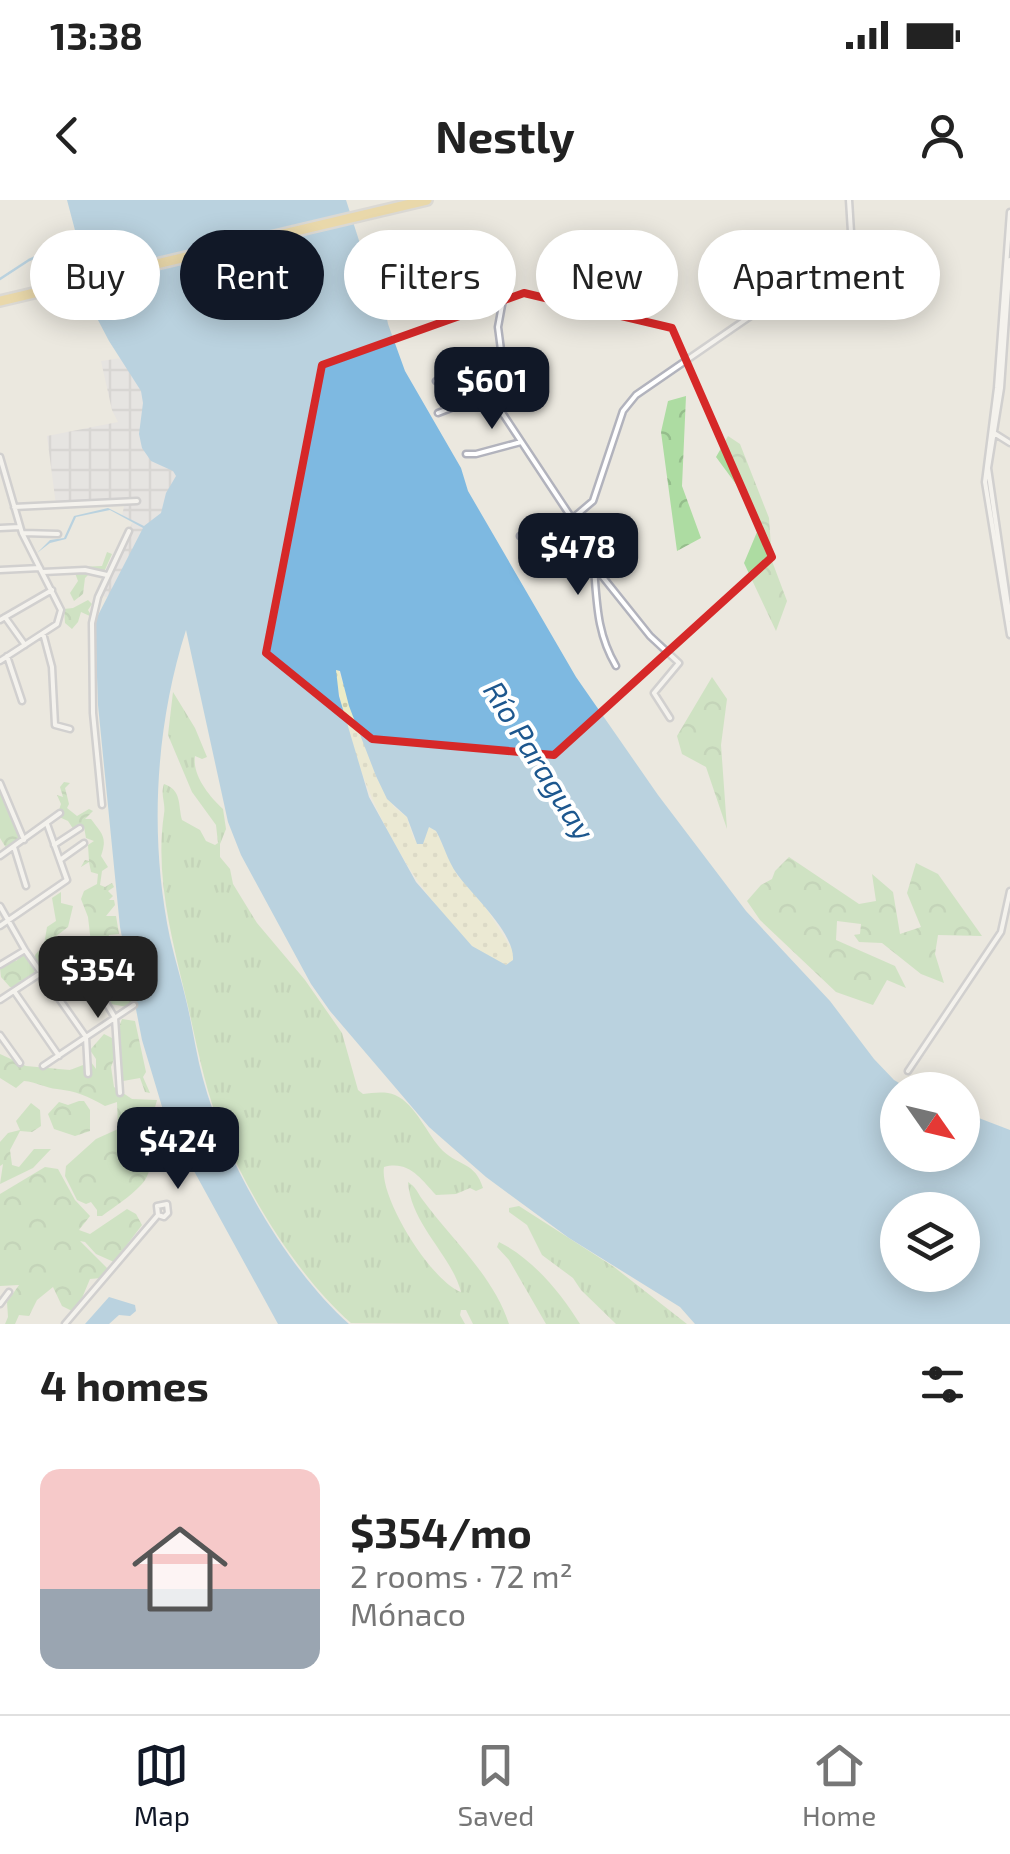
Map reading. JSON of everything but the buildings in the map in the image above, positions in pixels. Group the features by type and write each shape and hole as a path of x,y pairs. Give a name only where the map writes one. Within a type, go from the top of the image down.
{"highway":[{"path":"3,299 427,200"}],"street":[{"path":"520,536 527,536 540,546 581,514 596,494 628,404 833,262 850,241 849,200"},
{"path":"1010,212 989,482 1010,620"},
{"path":"1010,260 1002,364 985,468 986,498 1010,635"},
{"path":"499,320 498,404 573,520"},
{"path":"1002,364 1010,368"},
{"path":"436,381 445,377 464,382 499,369"},
{"path":"438,413 490,393 498,394"},
{"path":"992,432 1010,443"},
{"path":"466,454 521,442"},
{"path":"0,457 21,530 61,605 60,621 0,660"},
{"path":"14,507 137,501"},
{"path":"581,514 594,566 593,589 602,640 616,666"},
{"path":"0,528 58,534"},
{"path":"102,805 92,623 107,575 129,531"},
{"path":"594,566 650,636 678,663 654,693 670,718"},
{"path":"0,570 85,570 107,575"},
{"path":"25,645 3,619 53,590"},
{"path":"43,633 52,667 54,725 70,729"},
{"path":"6,656 22,702"},
{"path":"1,785 24,840"},
{"path":"0,856 60,812"},
{"path":"0,926 65,883 68,877 47,824"},
{"path":"54,845 80,828"},
{"path":"0,842 6,852"},
{"path":"60,860 84,843"},
{"path":"14,847 26,886"},
{"path":"908,1071 1001,932 1010,890"},
{"path":"0,906 25,950 86,1037 88,1074"},
{"path":"0,1000 88,942"},
{"path":"0,965 25,950"},
{"path":"76,950 115,1018 120,1093"},
{"path":"14,991 59,1056"},
{"path":"43,1066 134,1005"},
{"path":"0,1034 20,1063"},
{"path":"65,1324 158,1215"},
{"path":"0,1304 10,1292"}],"highlighted area":[{"path":"524,293 672,328 772,557 554,755 372,739 266,653 322,365"}],"shaded area":[{"path":"136,356 187,470 114,601 100,594 133,521 122,516 125,502 56,505 47,436 118,422 101,361"}],"green space":[{"path":"686,396 682,486 701,538 677,551 661,432 668,401"},
{"path":"728,436 740,444 769,518 772,561 787,601 776,631 744,563 757,532 744,495 716,457"},
{"path":"107,552 112,554 104,572 90,573 85,578 83,594 74,601 70,593 78,581 78,567 102,566"},
{"path":"88,600 92,617 81,612 72,629 65,623 64,609"},
{"path":"712,677 727,699 721,745 727,829 706,767 682,754 677,736"},
{"path":"173,692 207,757 195,756 199,778 223,809 226,829 220,857 257,923 305,980 342,1033 358,1090 402,1099 443,1151 471,1169 480,1180 483,1188 476,1191 470,1188 456,1194 436,1195 407,1169 384,1167 399,1218 436,1273 461,1292 416,1212 408,1182 482,1274 509,1324 473,1324 466,1310 461,1310 460,1315 465,1324 351,1323 304,1273 261,1210 213,1108 166,904 162,859 164,784 177,794 182,820 200,830 206,841 218,843 216,825 192,792 168,735"},
{"path":"64,782 70,783 65,788 67,808 77,816 89,809 93,811 85,819 91,819 102,835 101,856 108,867 102,871 100,885 112,883 114,887 108,891 113,896 109,900 114,900 115,905 106,916 116,916 119,934 109,935 103,957 108,958 119,948 125,953 123,957 115,953 112,961 102,967 99,961 94,965 88,959 103,946 91,943 81,899 84,891 97,884 98,874 91,872 89,862 81,867 85,860 89,861 88,845 94,841 86,838 84,827 74,830 68,821 57,816 61,804 57,795 63,797 60,787"},
{"path":"0,791 21,839 6,848 0,838"},
{"path":"789,857 859,904 876,901 872,874 893,892 900,934 921,927 907,893 916,863 938,874 982,936 938,935 935,954 944,983 921,974 882,943 859,942 854,935 860,934 861,924 837,921 836,940 895,966 906,988 887,980 873,1005 836,992 760,920 747,901"},
{"path":"61,892 61,903 73,906 68,927 55,937 68,946 60,960 42,970 35,963 35,955 44,945 47,927 56,921 52,898"},
{"path":"22,955 29,959 36,975 19,987 10,987 1,977 0,968"},
{"path":"78,960 97,990 90,990 75,971 87,997 75,994 65,974 67,967"},
{"path":"124,961 133,1002 127,1007 111,1004 99,973 103,970 115,975"},
{"path":"122,1019 135,1021 146,1072 143,1077 150,1093 145,1092 140,1078 123,1081 117,1033"},
{"path":"104,1034 114,1039 118,1048 111,1067 114,1087 132,1099 157,1100 154,1111 169,1145 137,1189 97,1216 91,1202 77,1200 65,1176 66,1166 96,1139 118,1129 117,1102 105,1106 76,1093 24,1081 16,1088 0,1078 0,1054 26,1066 70,1070 91,1062 96,1069 96,1059 90,1050"},
{"path":"84,1101 90,1110 90,1131 75,1136 54,1129 48,1114 59,1102 68,1105"},
{"path":"31,1103 40,1110 41,1126 32,1132 20,1131 10,1150 12,1165 19,1167 34,1149 51,1149 33,1168 0,1184 0,1142 8,1133 20,1130 16,1121"},
{"path":"45,1167 58,1169 75,1200 90,1216 79,1230 90,1234 127,1209 136,1214 142,1225 114,1262 80,1241 109,1270 101,1278 90,1279 72,1311 62,1306 53,1287 37,1300 29,1316 19,1315 15,1324 5,1324 7,1302 19,1285 0,1286 0,1194"},
{"path":"519,1206 614,1267 687,1324 616,1324 573,1278 542,1255 527,1225 509,1212 509,1208"},
{"path":"499,1242 545,1277 580,1324 546,1324 509,1260 497,1247"}],"sand":[{"path":"338,669 376,776 394,807 407,817 414,840 429,827 436,831 457,875 483,903 513,951 513,960 506,965 481,953 459,933 426,892 389,834 350,739 335,671"}],"water":[{"name":"Río Paraguay","path":"67,200 346,200 356,230 344,230 344,320 387,320 405,371 461,468 468,491 576,677 658,795 746,911 830,1001 886,1072 880,1072 880,1172 980,1172 980,1119 1010,1130 1010,1324 695,1324 680,1307 569,1238 486,1177 429,1127 311,984 241,855 228,822 186,630 167,705 162,744 159,861 170,938 201,1070 226,1144 261,1211 303,1274 349,1324 278,1324 166,1120 142,1040 120,927 98,705 95,621 143,528 110,510 76,517 66,539 50,543 37,553 50,540 64,538 74,516 108,508 144,526 161,513 176,476 151,461 142,448 141,391 98,320 160,320 160,230 75,230","holes":["336,670 340,671 349,706 387,799 407,817 417,844 423,844 429,827 436,831 457,874 507,938 513,960 506,965 472,946 416,882 369,797 339,696"]},
{"path":"109,1297 135,1305 136,1311 130,1316 119,1315 109,1324 85,1324"}],"waterway":[{"path":"0,279 30,260"}]}
